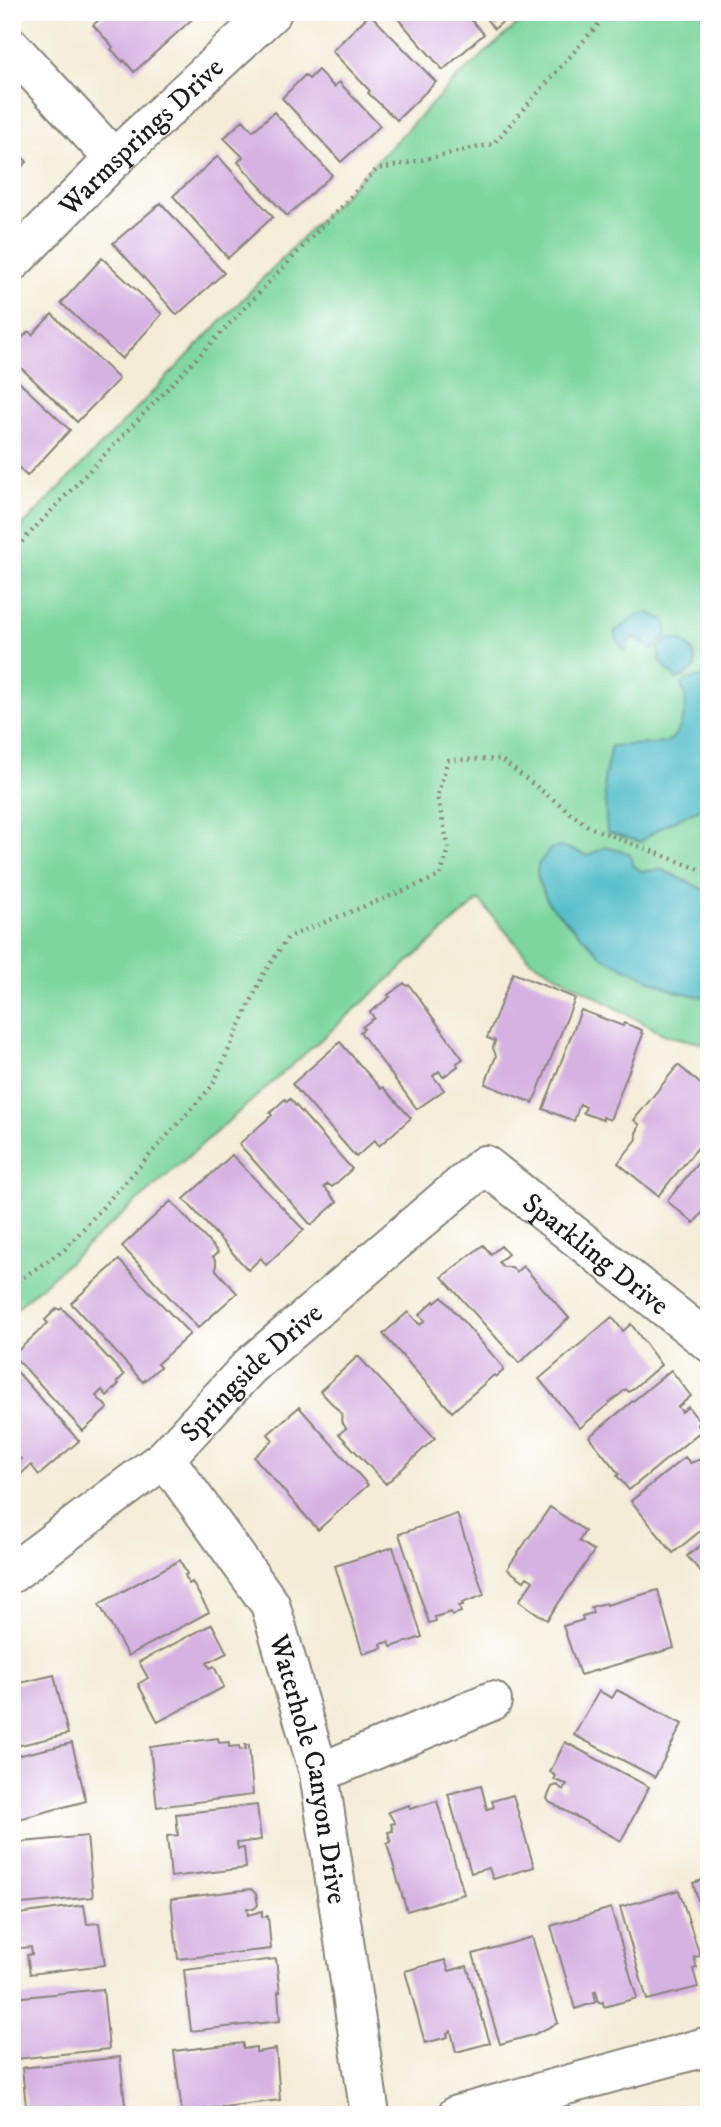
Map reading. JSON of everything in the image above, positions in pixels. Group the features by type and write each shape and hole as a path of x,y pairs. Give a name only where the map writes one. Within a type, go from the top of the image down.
{"street":[{"name":"Warmsprings Drive","path":"12,262 114,159 272,12"},
{"path":"12,48 114,159"},
{"name":"Sparkling Drive","path":"485,1165 709,1342"},
{"name":"Springside Drive","path":"12,1573 165,1458 250,1366 485,1165"},
{"name":"Waterhole Canyon Drive","path":"165,1458 270,1604 318,1773 370,2115"},
{"path":"318,1773 492,1701"},
{"path":"457,2115 709,2046"}],"path":[{"path":"12,552 376,170 493,144 609,12"},
{"path":"12,1286 65,1249 212,1086 264,972 289,937 440,876 449,849 437,796 448,760 500,759 589,827 709,873"}],"green space":[{"path":"531,12 709,12 709,1045 665,1035 530,960 479,900 12,1312 12,537 456,79"}],"water":[{"path":"649,613 666,621 665,637 652,650 636,637 628,642 625,651 614,632 639,614"},
{"path":"670,638 686,644 694,657 695,668 676,679 660,661 658,649"},
{"path":"709,676 709,806 673,821 641,842 607,832 604,779 611,746 665,743 671,739 680,727 685,712 682,684 689,679"},
{"path":"565,847 588,856 605,847 629,853 633,865 641,871 663,870 709,892 709,998 674,991 604,958 549,904 540,885 538,865 551,848"}],"building":[{"path":"108,12 200,12 134,72 111,49 113,47 93,25"},
{"path":"392,12 464,12 484,34 443,70"},
{"path":"481,12 515,12 494,29"},
{"path":"370,14 436,82 397,120 368,93 370,91 332,51"},
{"path":"318,70 334,87 339,82 380,126 341,162 282,98 305,75 309,79"},
{"path":"274,112 332,175 287,216 238,162 243,157 224,138 243,120 253,131"},
{"path":"12,146 27,162 12,175"},
{"path":"218,156 273,217 228,258 173,196"},
{"path":"161,203 224,273 177,315 113,243"},
{"path":"102,258 162,314 122,359 61,303"},
{"path":"52,314 119,379 77,422 12,359 12,348 29,331 32,335"},
{"path":"18,381 70,430 27,476 12,461 12,387"},
{"path":"513,973 575,998 533,1103 485,1084 496,1056 493,1048 495,1041 487,1038"},
{"path":"404,983 409,985 463,1059 443,1077 439,1071 433,1076 444,1090 417,1109 360,1032 364,1029 362,1027 374,1018 370,1012"},
{"path":"581,1010 623,1026 624,1023 642,1030 643,1034 610,1120 583,1113 586,1107 580,1104 574,1121 543,1109"},
{"path":"340,1042 381,1089 383,1087 411,1118 379,1146 375,1140 356,1157 292,1084"},
{"path":"678,1065 709,1091 709,1134 658,1196 618,1163 637,1139 636,1133 640,1125 634,1120"},
{"path":"285,1099 287,1102 290,1099 352,1169 332,1187 328,1184 324,1187 337,1202 311,1225 239,1144 272,1115 270,1113"},
{"path":"709,1149 709,1208 707,1207 694,1223 667,1201"},
{"path":"232,1155 304,1230 266,1265 261,1258 248,1270 184,1199"},
{"path":"171,1201 218,1252 213,1257 216,1270 237,1293 198,1328 122,1246"},
{"path":"483,1245 491,1254 501,1246 508,1254 499,1262 503,1267 512,1267 516,1272 523,1266 569,1318 519,1363 442,1277"},
{"path":"119,1260 190,1334 157,1364 160,1367 143,1382 71,1303"},
{"path":"442,1297 503,1367 503,1371 496,1377 494,1375 452,1412 383,1334 408,1312 420,1325 425,1320 419,1315"},
{"path":"57,1308 62,1308 124,1375 107,1396 102,1390 96,1396 108,1408 83,1431 13,1355 48,1323 45,1320"},
{"path":"612,1317 623,1331 631,1324 661,1365 629,1392 626,1389 580,1428 539,1379"},
{"path":"358,1356 435,1438 386,1484 339,1434 346,1428 341,1421 342,1414 320,1391"},
{"path":"12,1366 79,1441 39,1475 31,1465 21,1474 14,1465 21,1459 12,1452"},
{"path":"671,1370 691,1396 678,1407 682,1412 688,1407 700,1422 697,1424 702,1430 629,1490 589,1437"},
{"path":"299,1407 368,1485 318,1530 254,1457 273,1440 268,1434"},
{"path":"685,1457 690,1463 701,1459 704,1461 709,1457 709,1524 673,1553 631,1501"},
{"path":"550,1507 585,1531 579,1541 594,1551 547,1620 519,1601 533,1581 527,1577 524,1581 507,1569"},
{"path":"457,1514 484,1595 462,1603 463,1605 459,1606 461,1612 435,1617 436,1621 429,1623 399,1534"},
{"path":"709,1539 709,1582 687,1556"},
{"path":"393,1547 422,1637 391,1647 389,1642 381,1644 382,1648 363,1654 335,1566"},
{"path":"180,1560 189,1584 192,1582 209,1612 128,1656 99,1604"},
{"path":"658,1590 674,1648 580,1675 563,1626 583,1620 582,1616 593,1613 591,1607"},
{"path":"212,1624 227,1653 207,1663 210,1668 214,1666 224,1687 158,1722 138,1684 148,1678 139,1662"},
{"path":"54,1675 68,1734 12,1747 12,1685"},
{"path":"617,1690 682,1724 655,1777 574,1735 599,1691 612,1698"},
{"path":"218,1738 219,1743 229,1742 229,1747 239,1746 240,1750 249,1745 253,1795 157,1807 150,1747"},
{"path":"565,1742 649,1787 621,1841 549,1802 547,1798 552,1787 557,1785 563,1790 567,1784 554,1780 556,1776 550,1772"},
{"path":"72,1743 86,1801 19,1819 18,1813 12,1814 12,1757"},
{"path":"481,1785 487,1809 494,1807 492,1801 513,1795 534,1867 493,1879 489,1868 471,1873 448,1794"},
{"path":"437,1801 464,1894 407,1911 387,1844 391,1842 388,1832 393,1831 391,1824 395,1823 388,1812 409,1805 410,1809"},
{"path":"257,1805 261,1840 237,1843 238,1849 244,1848 246,1868 171,1877 167,1836 178,1835 176,1814"},
{"path":"87,1836 93,1897 12,1905 12,1870 15,1870 12,1864 12,1843"},
{"path":"709,1878 709,1935 708,1935 693,1883"},
{"path":"251,1889 256,1894 258,1905 254,1909 247,1908 248,1915 262,1911 262,1917 268,1916 271,1949 178,1959 171,1899"},
{"path":"679,1890 700,1956 694,1957 697,1968 693,1969 698,1987 647,2000 620,1907"},
{"path":"84,1905 87,1924 99,1923 105,1965 30,1974 27,1955 32,1954 31,1947 12,1949 12,1915"},
{"path":"611,1908 637,1998 604,2007 603,2002 599,2003 596,1991 596,2002 575,2009 551,1926"},
{"path":"532,1937 558,2023 533,2035 500,2044 473,1954"},
{"path":"276,1959 280,2021 191,2031 184,1970"},
{"path":"445,1960 449,1971 467,1966 490,2043 456,2052 451,2031 447,2033 448,2037 425,2043 405,1971"},
{"path":"103,1989 109,2049 16,2059 12,2015 12,2011 15,2011 14,1998"},
{"path":"243,2043 243,2049 256,2047 256,2052 276,2049 280,2100 182,2112 174,2051"},
{"path":"120,2057 126,2115 27,2115 22,2068"}]}
